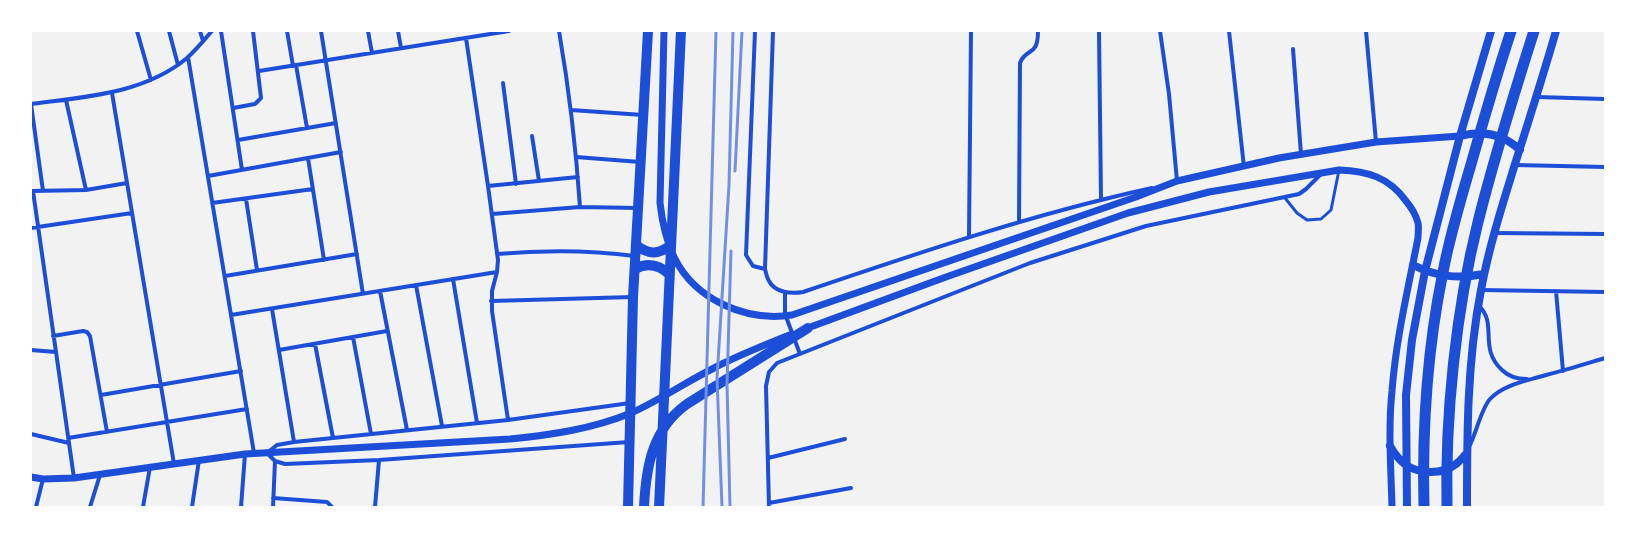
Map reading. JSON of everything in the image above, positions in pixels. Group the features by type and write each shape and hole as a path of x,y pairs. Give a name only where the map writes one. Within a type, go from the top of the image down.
{"highway":[{"path":"628,507 633,297 648,31"},
{"path":"659,507 681,31"},
{"path":"1424,507 1424,436 1427,381 1433,326 1455,218 1511,31"},
{"path":"1447,507 1448,437 1452,383 1458,330 1467,276 1478,223 1534,31"},
{"path":"636,245 644,251 653,253 663,251 671,245"},
{"path":"635,269 649,264 663,269 669,274"},
{"path":"644,507 645,488 650,456 658,437 669,419 677,411 808,328"}],"main road":[{"path":"1407,507 1406,395 1412,340 1424,271 1460,136 1491,31"},
{"path":"1467,507 1467,403 1471,349 1478,305 1493,233 1537,97 1556,31"},
{"path":"1460,136 1476,133 1492,134 1507,140 1520,150"},
{"path":"1413,265 1424,271 1454,277 1469,277 1484,274"},
{"path":"1390,446 1394,453 1406,466 1422,472 1439,472 1455,465 1467,453"}],"street":[{"path":"137,31 151,80"},
{"path":"169,31 178,64"},
{"path":"200,31 203,41"},
{"path":"44,191 31,104 112,93 151,80 188,57 212,31"},
{"path":"221,31 242,170"},
{"path":"233,108 255,104 260,100 262,95 253,31"},
{"path":"287,31 306,128"},
{"path":"321,31 363,294"},
{"path":"368,31 372,53"},
{"path":"398,31 401,48"},
{"path":"259,71 509,31"},
{"path":"559,31 571,110 580,207"},
{"path":"664,31 660,203 665,232 674,256 695,284 715,300 743,312 764,317 792,315 1136,197 1163,185"},
{"path":"755,31 746,255 753,266 765,269"},
{"path":"773,31 765,269 769,282 776,288 785,292 803,292 969,236 1101,199 1177,181 1301,154 1376,142 1460,136"},
{"path":"969,236 971,31"},
{"path":"1020,222 1020,63 1025,55 1034,50 1037,45 1038,31"},
{"path":"1099,31 1101,199"},
{"path":"1160,31 1169,94 1177,181"},
{"path":"1229,31 1244,166"},
{"path":"1366,31 1376,142"},
{"path":"466,38 497,254 497,272 491,301 508,420"},
{"path":"1293,49 1301,154"},
{"path":"188,57 254,453"},
{"path":"503,83 516,184"},
{"path":"112,93 174,464"},
{"path":"1537,97 1605,99"},
{"path":"66,100 86,190"},
{"path":"571,110 643,115"},
{"path":"238,140 336,123"},
{"path":"532,136 539,181"},
{"path":"208,176 341,152"},
{"path":"576,157 641,162"},
{"path":"308,158 324,260"},
{"path":"1515,166 1605,167"},
{"path":"31,477 43,479 74,478 254,453 510,439 553,434 593,426 631,413 713,369 756,348 953,274 1128,213 1210,192 1339,170 1358,171 1374,175 1389,183 1401,194 1411,207 1418,222 1418,238 1398,337 1391,393 1390,446 1392,507"},
{"path":"851,488 769,505 766,386 769,372 777,363 1030,263 1146,226 1286,198 1299,194 1322,173"},
{"path":"488,186 578,178"},
{"path":"74,478 32,191 86,190 127,183"},
{"path":"212,203 313,189"},
{"path":"246,199 257,270"},
{"path":"492,214 580,207 638,208"},
{"path":"31,228 132,213"},
{"path":"1493,233 1605,234"},
{"path":"497,254 569,250 605,252 636,256"},
{"path":"225,276 357,254"},
{"path":"231,315 497,272"},
{"path":"453,279 477,423"},
{"path":"416,285 442,426"},
{"path":"1481,290 1605,292"},
{"path":"380,291 407,430"},
{"path":"1556,291 1562,370"},
{"path":"785,292 785,314 800,354"},
{"path":"491,301 633,297"},
{"path":"1478,305 1484,310 1487,317 1489,351 1495,364 1506,374 1519,379 1533,379"},
{"path":"272,309 294,442"},
{"path":"279,350 387,331"},
{"path":"53,336 83,332 89,334 107,432"},
{"path":"353,337 371,434"},
{"path":"315,344 333,438"},
{"path":"31,350 56,352"},
{"path":"1467,453 1476,434 1483,412 1490,400 1499,392 1515,384 1605,358"},
{"path":"100,395 241,372"},
{"path":"267,453 277,445 294,442 508,420 630,402"},
{"path":"31,434 69,440 107,432 247,409"},
{"path":"768,458 845,438"},
{"path":"267,453 275,461 284,464 379,460 630,442"},
{"path":"241,507 245,454"},
{"path":"192,507 199,460"},
{"path":"375,507 379,460"},
{"path":"273,507 275,461"},
{"path":"143,507 150,468"},
{"path":"90,507 100,475"},
{"path":"36,507 43,479"},
{"path":"273,498 327,502 332,507"}],"lane":[{"path":"1286,198 1296,213 1307,220 1321,219 1331,210 1339,170"}],"railway":[{"path":"703,507 716,31"},
{"path":"722,507 717,378 729,185 733,31"},
{"path":"735,171 742,31"},
{"path":"730,507 727,384 731,251"}]}
